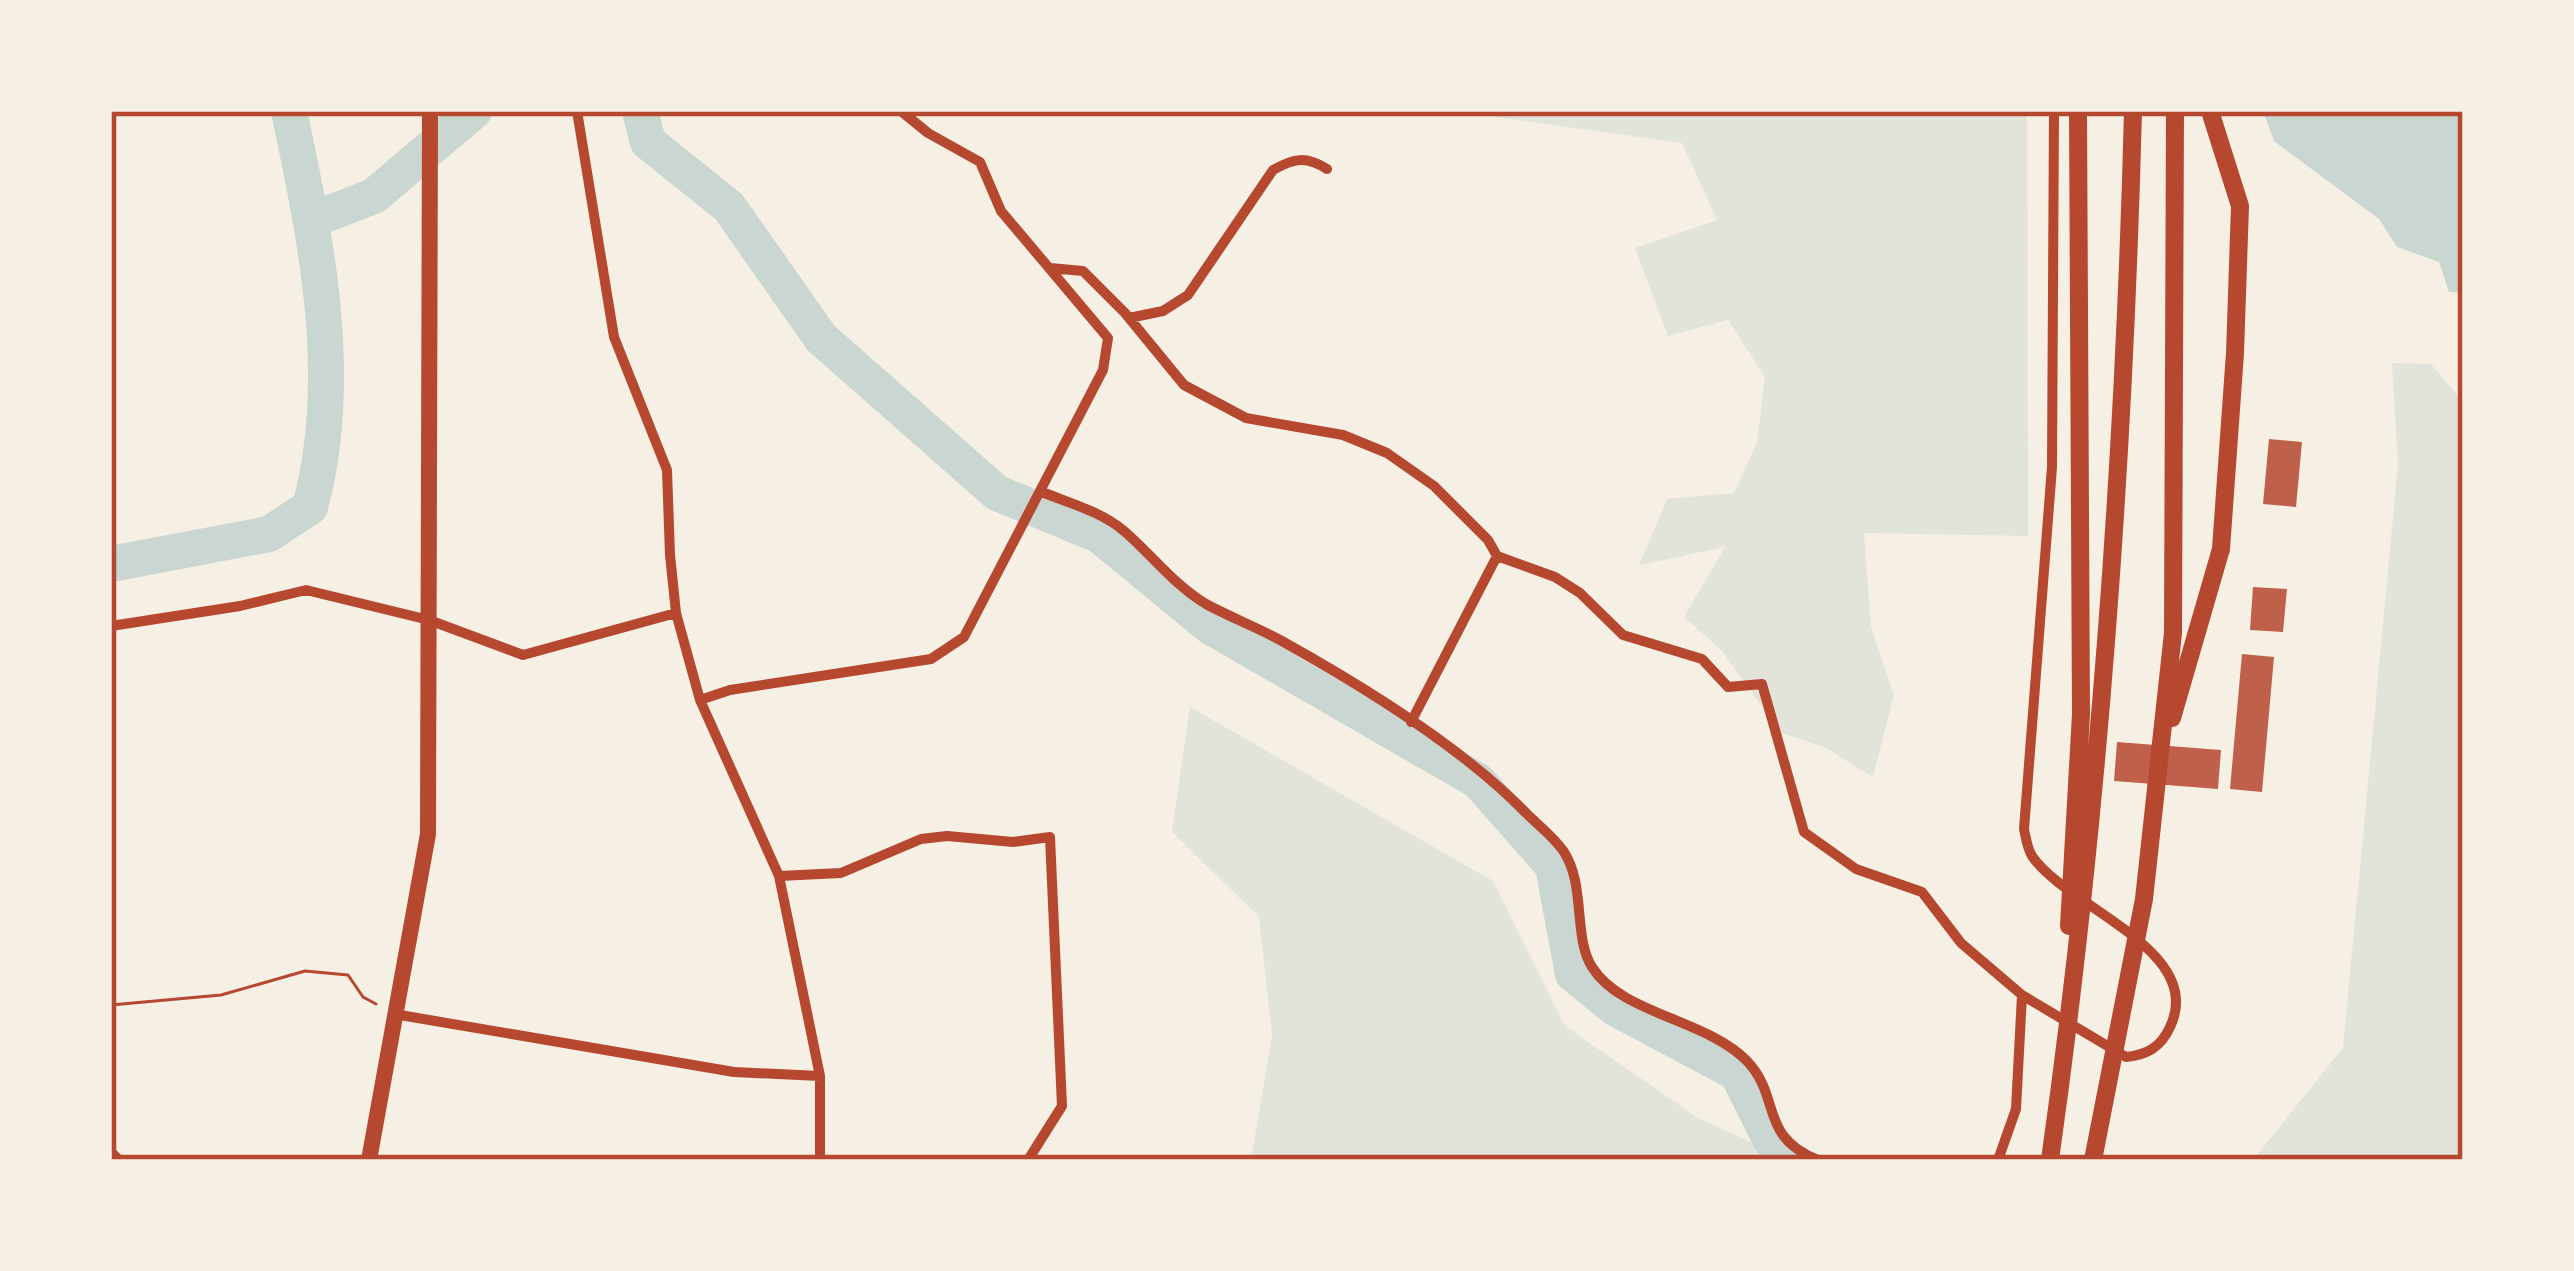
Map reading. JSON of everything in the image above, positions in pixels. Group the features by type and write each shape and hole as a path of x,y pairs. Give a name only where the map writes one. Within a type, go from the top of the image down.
{"highway":[{"path":"2078,111 2078,888"},
{"path":"2050,1160 2127,338 2133,111"},
{"path":"2093,1160 2144,899 2173,633 2175,111"},
{"path":"2160,761 2222,549 2240,206 2210,111"}],"main road":[{"path":"369,1160 428,834 430,111"}],"street":[{"path":"578,111 614,337 667,470 676,613 700,700 779,877 820,1076 820,1160"},
{"path":"700,700 730,690 931,659 964,637 1103,370 1108,338 1001,211 980,162 928,133 901,111"},
{"path":"1050,268 1083,271 1184,385 1246,418 1342,435 1387,452 1434,486 1488,540 1497,556 1555,577 1580,593 1623,635 1702,658 1728,687 1762,684 1804,832 1856,869 1922,892 1961,943 2022,995 2126,1057 2145,1055 2164,1039 2174,1020 2172,974 2156,956 2048,873 2030,853 2024,829 2052,467 2054,111"},
{"path":"1129,318 1163,311 1187,295 1274,170 1294,158 1327,169"},
{"path":"1041,493 1122,529 1203,602 1281,640 1489,775 1565,853 1580,895 1590,966 1614,991 1706,1031 1748,1062 1780,1136 1797,1152 1817,1160"},
{"path":"1411,722 1497,556"},
{"path":"111,626 240,606 306,590 429,620 523,655 676,613"},
{"path":"779,877 841,873 921,838 1013,842 1050,837 1063,1106 1028,1160"},
{"path":"1998,1160 2016,1109 2022,995"},
{"path":"394,1013 734,1072 820,1076"}],"path":[{"path":"111,1005 221,994 305,971 348,975 363,998 394,1013"},
{"path":"111,1148 124,1160"}],"shaded area":[{"path":"1453,111 2027,111 2028,536 1864,533 1871,627 1894,695 1873,777 1824,747 1781,733 1722,651 1684,617 1725,547 1639,565 1667,499 1734,493 1757,443 1765,377 1728,320 1668,336 1635,248 1717,220 1682,143"},
{"path":"2263,111 2463,111 2463,293 2449,292 2439,262 2397,247 2379,219 2274,141"},
{"path":"2392,363 2431,364 2463,402 2463,1160 2253,1160 2343,1048 2398,465"},
{"path":"1190,707 1493,881 1565,1026 1698,1118 1790,1160 1251,1160 1272,1035 1259,917 1172,832"}],"building":[{"path":"2269,439 2302,442 2296,507 2263,504"},
{"path":"2253,587 2287,589 2283,632 2250,630"},
{"path":"2242,654 2274,657 2262,792 2230,789"},
{"path":"2117,742 2221,750 2218,789 2114,781"}],"waterway":[{"path":"111,564 269,534 310,507 320,458 326,359 317,259 289,111"},
{"path":"312,220 374,196 474,111"},
{"path":"640,111 648,142 729,207 821,338 997,493 1099,535 1211,627 1478,781 1553,866 1573,974 1615,1008 1737,1073 1770,1139 1789,1160"}]}
